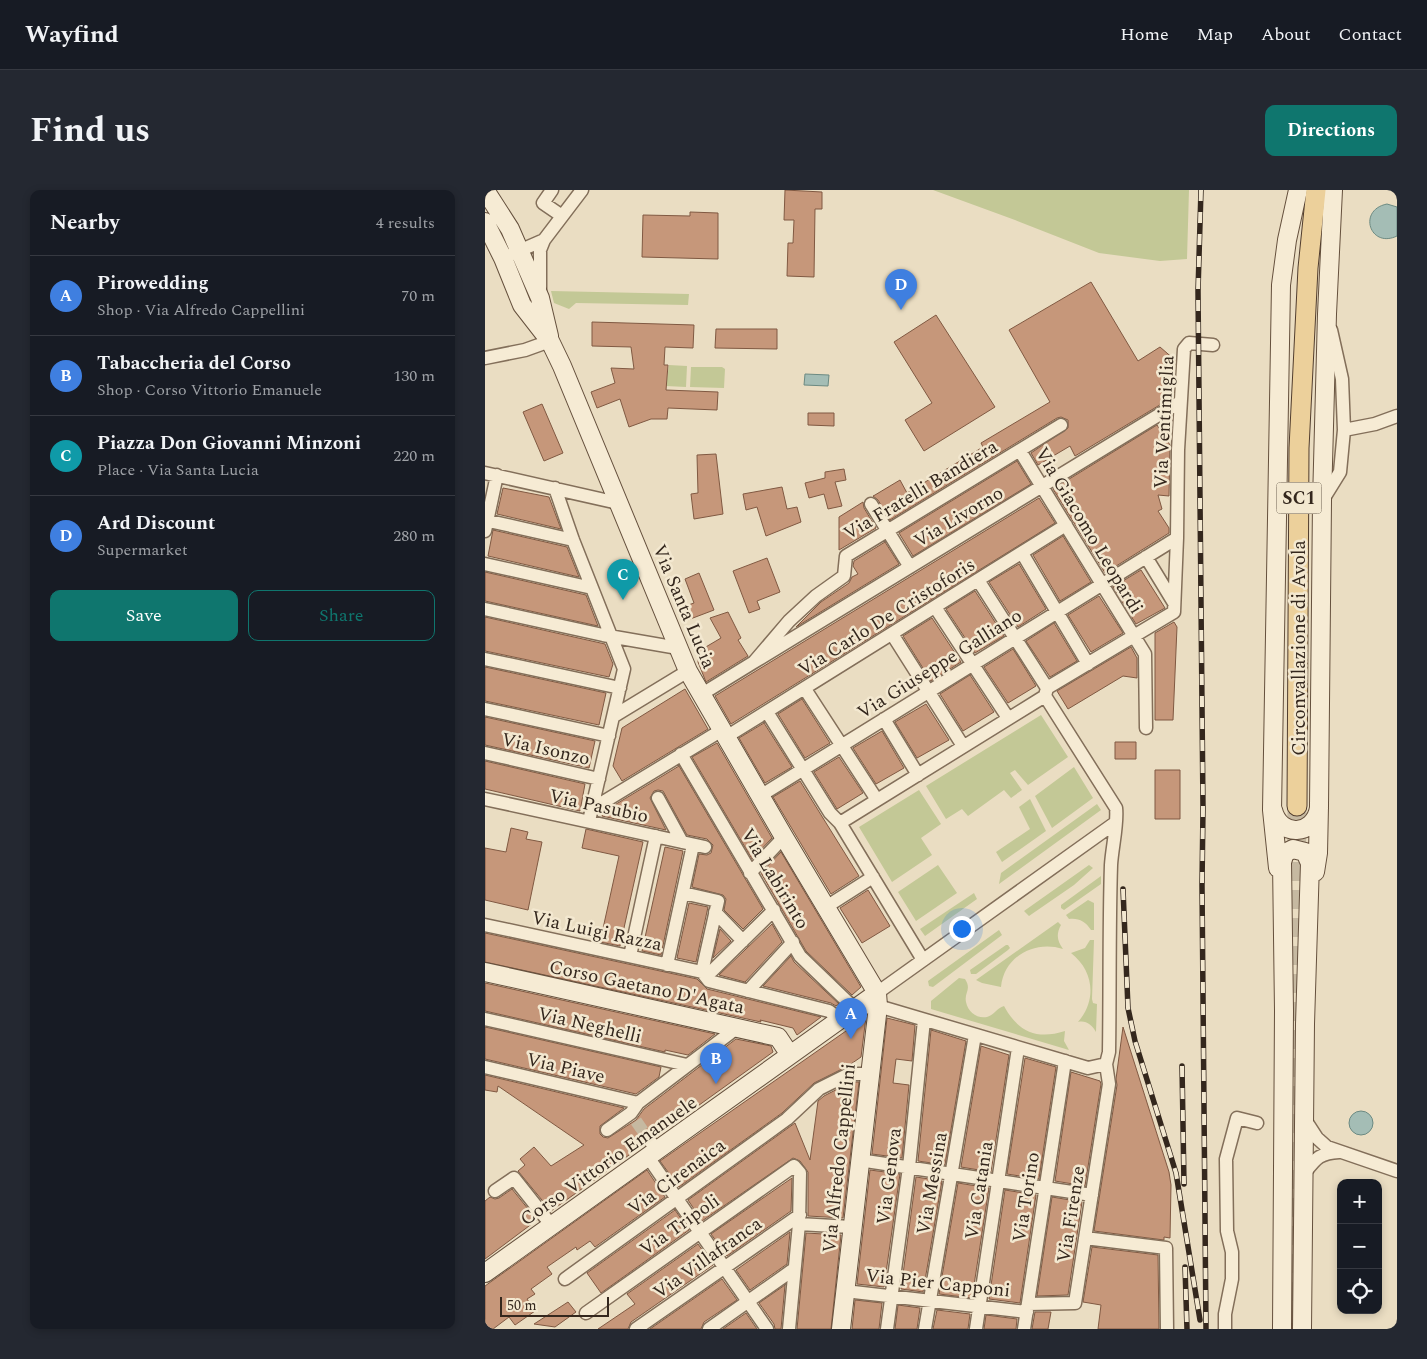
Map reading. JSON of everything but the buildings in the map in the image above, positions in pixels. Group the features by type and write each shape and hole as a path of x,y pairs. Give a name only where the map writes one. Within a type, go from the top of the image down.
{"main road":[{"name":"Circonvallazione di Avola","path":"1297,806 1299,448 1308,268 1316,190"}],"street":[{"path":"552,190 543,202 562,216"},
{"path":"485,358 525,350 550,341 540,298 540,250 544,240 582,190"},
{"path":"1283,921 1273,810 1281,285 1287,240 1298,190"},
{"path":"1308,921 1318,853 1322,501 1327,314 1333,190"},
{"path":"488,194 510,229 511,254 540,298"},
{"name":"Via Santa Lucia","path":"485,222 511,254 523,305 550,341 688,671 826,907 877,999"},
{"path":"511,254 544,240"},
{"path":"1322,501 1340,472 1344,430 1342,379 1327,314"},
{"name":"Via Ventimiglia","path":"1174,603 1177,533 1177,450 1184,348 1189,344 1213,345"},
{"name":"Via Livorno","path":"754,662 1181,402"},
{"path":"1344,430 1375,424 1397,416"},
{"name":"Via Fratelli Bandiera","path":"702,694 754,662 789,621 816,596 844,576 846,556 1061,425"},
{"name":"Via Giacomo Leopardi","path":"1020,450 1145,654 1146,728"},
{"path":"569,539 486,524 491,474 618,504"},
{"path":"550,487 588,587 624,669 590,815"},
{"path":"871,504 910,567"},
{"name":"Via Carlo De Cristoforis","path":"590,815 681,754 767,712 1065,526"},
{"name":"Via Giuseppe Galliano","path":"760,796 1141,560 1177,533"},
{"path":"1022,553 1086,660"},
{"path":"840,823 918,775 960,741 1086,660 1131,633 1174,612 1174,603 1141,560"},
{"path":"485,564 588,587"},
{"name":"Via Firenze","path":"978,580 1015,638 1116,808 1117,816 1111,863 1109,1052 1106,1064 1109,1084 1075,1303 1027,1308"},
{"path":"935,607 1005,713"},
{"path":"485,609 678,648"},
{"path":"892,634 960,741"},
{"path":"485,659 621,684"},
{"path":"613,716 688,671"},
{"path":"805,688 877,800"},
{"path":"485,709 609,736"},
{"path":"767,712 831,813 840,823 868,880 923,960"},
{"path":"884,719 918,775"},
{"name":"Via Isonzo","path":"485,753 599,779"},
{"name":"Via Labirinto","path":"681,754 800,956 855,1009"},
{"path":"658,798 693,845 667,964"},
{"name":"Via Pasubio","path":"485,799 590,815 656,836 693,845"},
{"path":"1273,810 1275,818 1280,824 1294,830 1309,826 1318,814 1319,806"},
{"path":"1106,1064 1088,1068 1064,1066 924,1024 877,999 923,960 1115,824"},
{"path":"630,956 656,836"},
{"path":"750,873 784,837"},
{"path":"1282,1329 1283,857 1289,850 1298,849 1305,852 1310,863 1303,1175 1302,1329"},
{"path":"826,907 868,880"},
{"path":"683,893 718,901 702,972 712,971 773,910"},
{"path":"715,912 743,941"},
{"name":"Via Luigi Razza","path":"485,924 702,972 709,981 829,1011 840,1019"},
{"path":"748,991 793,942"},
{"name":"Corso Gaetano D'Agata","path":"485,972 778,1037 790,1055"},
{"name":"Corso Vittorio Emanuele","path":"485,1273 552,1226 652,1149 855,1009 877,999"},
{"name":"Via Alfredo Cappellini","path":"841,1329 877,999"},
{"name":"Via Neghelli","path":"485,1019 687,1065"},
{"name":"Via Genova","path":"887,1329 909,1167 924,1024"},
{"path":"607,1130 635,1113 687,1065 738,1027"},
{"name":"Via Messina","path":"925,1329 974,1039"},
{"name":"Via Catania","path":"976,1329 1018,1052"},
{"name":"Via Torino","path":"1024,1329 1064,1066"},
{"name":"Via Piave","path":"485,1067 635,1113"},
{"name":"Via Cirenaica","path":"565,1279 787,1119 819,1089 849,1074 869,1074"},
{"path":"1225,1329 1225,1314 1232,1279 1232,1252 1227,1231 1226,1158 1237,1118 1257,1123"},
{"path":"1304,1118 1317,1138 1327,1147 1397,1172"},
{"path":"652,1149 677,1198 767,1329"},
{"path":"1303,1175 1316,1159 1326,1153 1342,1152"},
{"path":"859,1160 1092,1195"},
{"name":"Via Tripoli","path":"586,1313 794,1166 800,1173 800,1220"},
{"path":"495,1191 514,1178 552,1226"},
{"path":"789,1329 800,1220 851,1227"},
{"name":"Via Villafranca","path":"636,1329 724,1267 800,1220"},
{"path":"1085,1238 1166,1248 1167,1329"},
{"path":"709,1329 794,1269"},
{"name":"Via Pier Capponi","path":"845,1291 1027,1308"}],"green space":[{"path":"933,190 1189,190 1187,259 1160,261 1099,253"},
{"path":"551,291 689,294 688,305 576,303 569,309 554,303"},
{"path":"669,365 687,366 686,387 666,386"},
{"path":"691,367 722,367 725,369 724,388 690,387"},
{"path":"1041,715 1068,757 1028,785 1015,770 1010,773 1022,790 1011,798 1004,790 968,816 962,809 946,819 926,786"},
{"path":"1074,767 1093,798 1052,828 1035,796"},
{"path":"919,790 941,824 921,838 932,855 892,882 859,827"},
{"path":"1030,799 1046,831 1002,862 996,852 1030,829 1019,807"},
{"path":"1097,804 1101,810 999,884 1001,873"},
{"path":"938,865 957,893 916,921 898,892"},
{"path":"1089,865 1093,868 1074,885 1029,916 1024,911"},
{"path":"1101,876 1101,884 1064,910 1061,908 1061,905"},
{"path":"974,893 977,899 925,936 920,929"},
{"path":"1088,900 1094,903 1094,930 1091,930 1081,921 1069,919 1066,915"},
{"path":"1058,922 1061,925 1058,931 1059,943 1063,949 1042,947 1023,953 1008,967 1003,976 1001,987 976,980"},
{"path":"999,930 1002,935 933,987 929,986 928,981"},
{"path":"1090,940 1094,940 1092,999 1093,1003 1097,1004 1096,1032 1089,1024 1078,1022 1088,1004 1090,986 1084,968 1071,953 1085,948"},
{"path":"1006,945 1010,948 1008,950 976,974 971,974 970,970"},
{"path":"959,978 965,979 967,983 966,1002 973,1014 987,1017 1004,1006 1015,1022 1029,1032 1046,1035 1065,1031 1064,1041 1069,1050 931,1009 931,1001"}],"water":[{"path":"1387,204 1397,207 1397,236 1388,239 1374,233 1370,220 1372,213"},
{"path":"805,374 829,375 828,386 804,385"},
{"path":"1361,1111 1366,1112 1372,1118 1372,1128 1366,1134 1361,1135 1356,1134 1350,1128 1349,1123 1350,1118 1356,1112"}],"tunnel":[{"path":"1292,1329 1297,806"},
{"path":"636,1121 650,1141"}],"railway":[{"path":"1201,190 1198,291 1206,1329"},
{"path":"1123,889 1128,1008 1135,1041 1176,1173 1200,1320"},
{"path":"1182,1066 1184,1184"},
{"path":"1185,1267 1187,1329"}],"place":[{"name":"Ard Discount","path":"901,310"},
{"name":"Piazza Don Giovanni Minzoni","path":"623,600"},
{"name":"Pirowedding","path":"851,1039"},
{"name":"Tabaccheria del Corso","path":"716,1084"}]}
